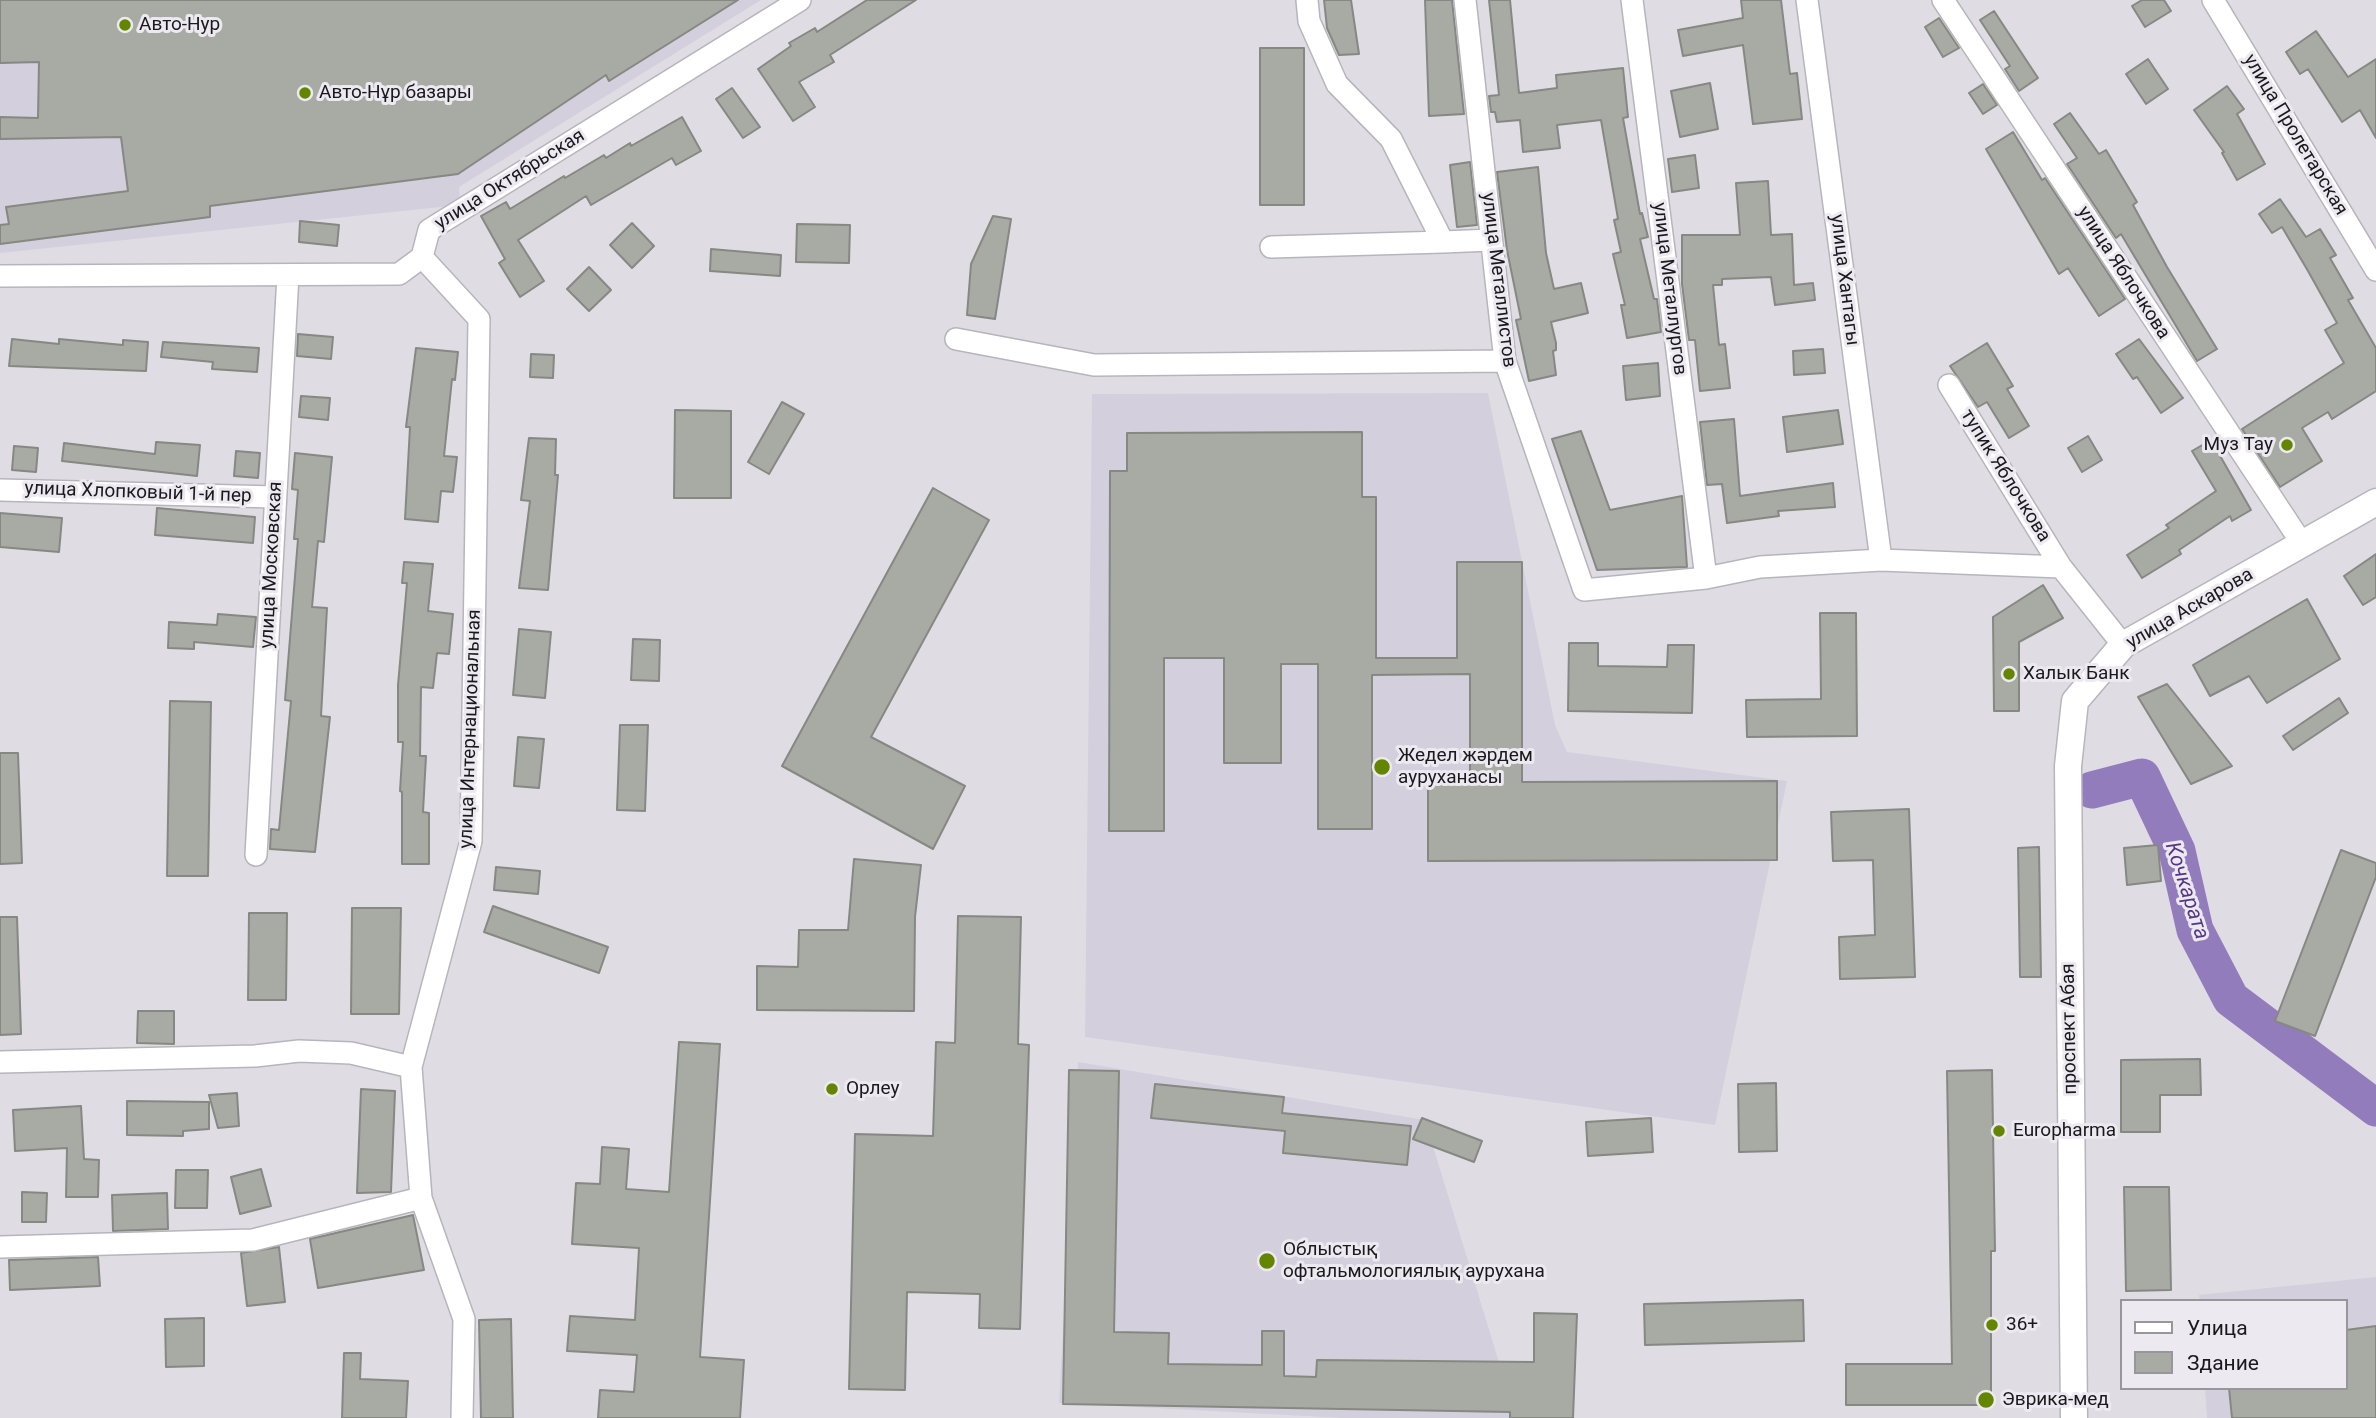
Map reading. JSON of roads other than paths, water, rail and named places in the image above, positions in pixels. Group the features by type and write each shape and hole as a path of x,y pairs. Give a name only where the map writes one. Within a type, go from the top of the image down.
{"main road":[{"name":"улица Аскарова","path":"2068,766 2075,701 2123,645 2376,502"},
{"name":"проспект Абая","path":"2068,766 2074,1418"}],"street":[{"name":"улица Октябрьская","path":"422,257 429,230 800,0"},
{"path":"1307,0 1309,21 1337,84 1391,139 1443,242"},
{"name":"улица Металлистов","path":"1465,0 1505,361 1584,590 1706,578"},
{"name":"улица Металлургов","path":"1632,0 1706,578"},
{"name":"улица Хантагы","path":"1807,0 1881,560"},
{"name":"улица Яблочкова","path":"1943,0 2303,545"},
{"name":"улица Пролетарская","path":"2213,0 2376,270"},
{"path":"1271,247 1491,240"},
{"path":"0,276 399,274 422,257"},
{"name":"улица Интернациональная","path":"422,257 479,319 471,841 411,1067 421,1198 464,1320 462,1418"},
{"name":"улица Московская","path":"256,855 288,275"},
{"path":"956,339 1094,365 1505,361"},
{"name":"тупик Яблочкова","path":"1949,385 2061,567 2123,645"},
{"name":"улица Хлопковый 1-й пер","path":"0,490 275,497"},
{"path":"1706,578 1760,567 1881,560 2061,567"},
{"path":"0,1062 255,1056 299,1051 351,1053 411,1067"},
{"path":"0,1247 253,1240 421,1198"}],"waterway":[{"name":"Кочкарата","path":"2092,790 2142,777 2177,851 2195,930 2231,999 2376,1108"}],"place":[{"name":"Авто-Нур","path":"125,25"},
{"name":"Авто-Нұр базары","path":"305,93"},
{"name":"Муз Тау","path":"2287,445"},
{"name":"Халык Банк","path":"2009,674"},
{"name":"Жедел жәрдем ауруханасы","path":"1382,767"},
{"name":"Орлеу","path":"832,1089"},
{"name":"Europharma","path":"1999,1131"},
{"name":"Облыстық офтальмологиялық аурухана","path":"1267,1261"},
{"name":"36+","path":"1992,1325"},
{"name":"Эврика-мед","path":"1986,1400"}]}
